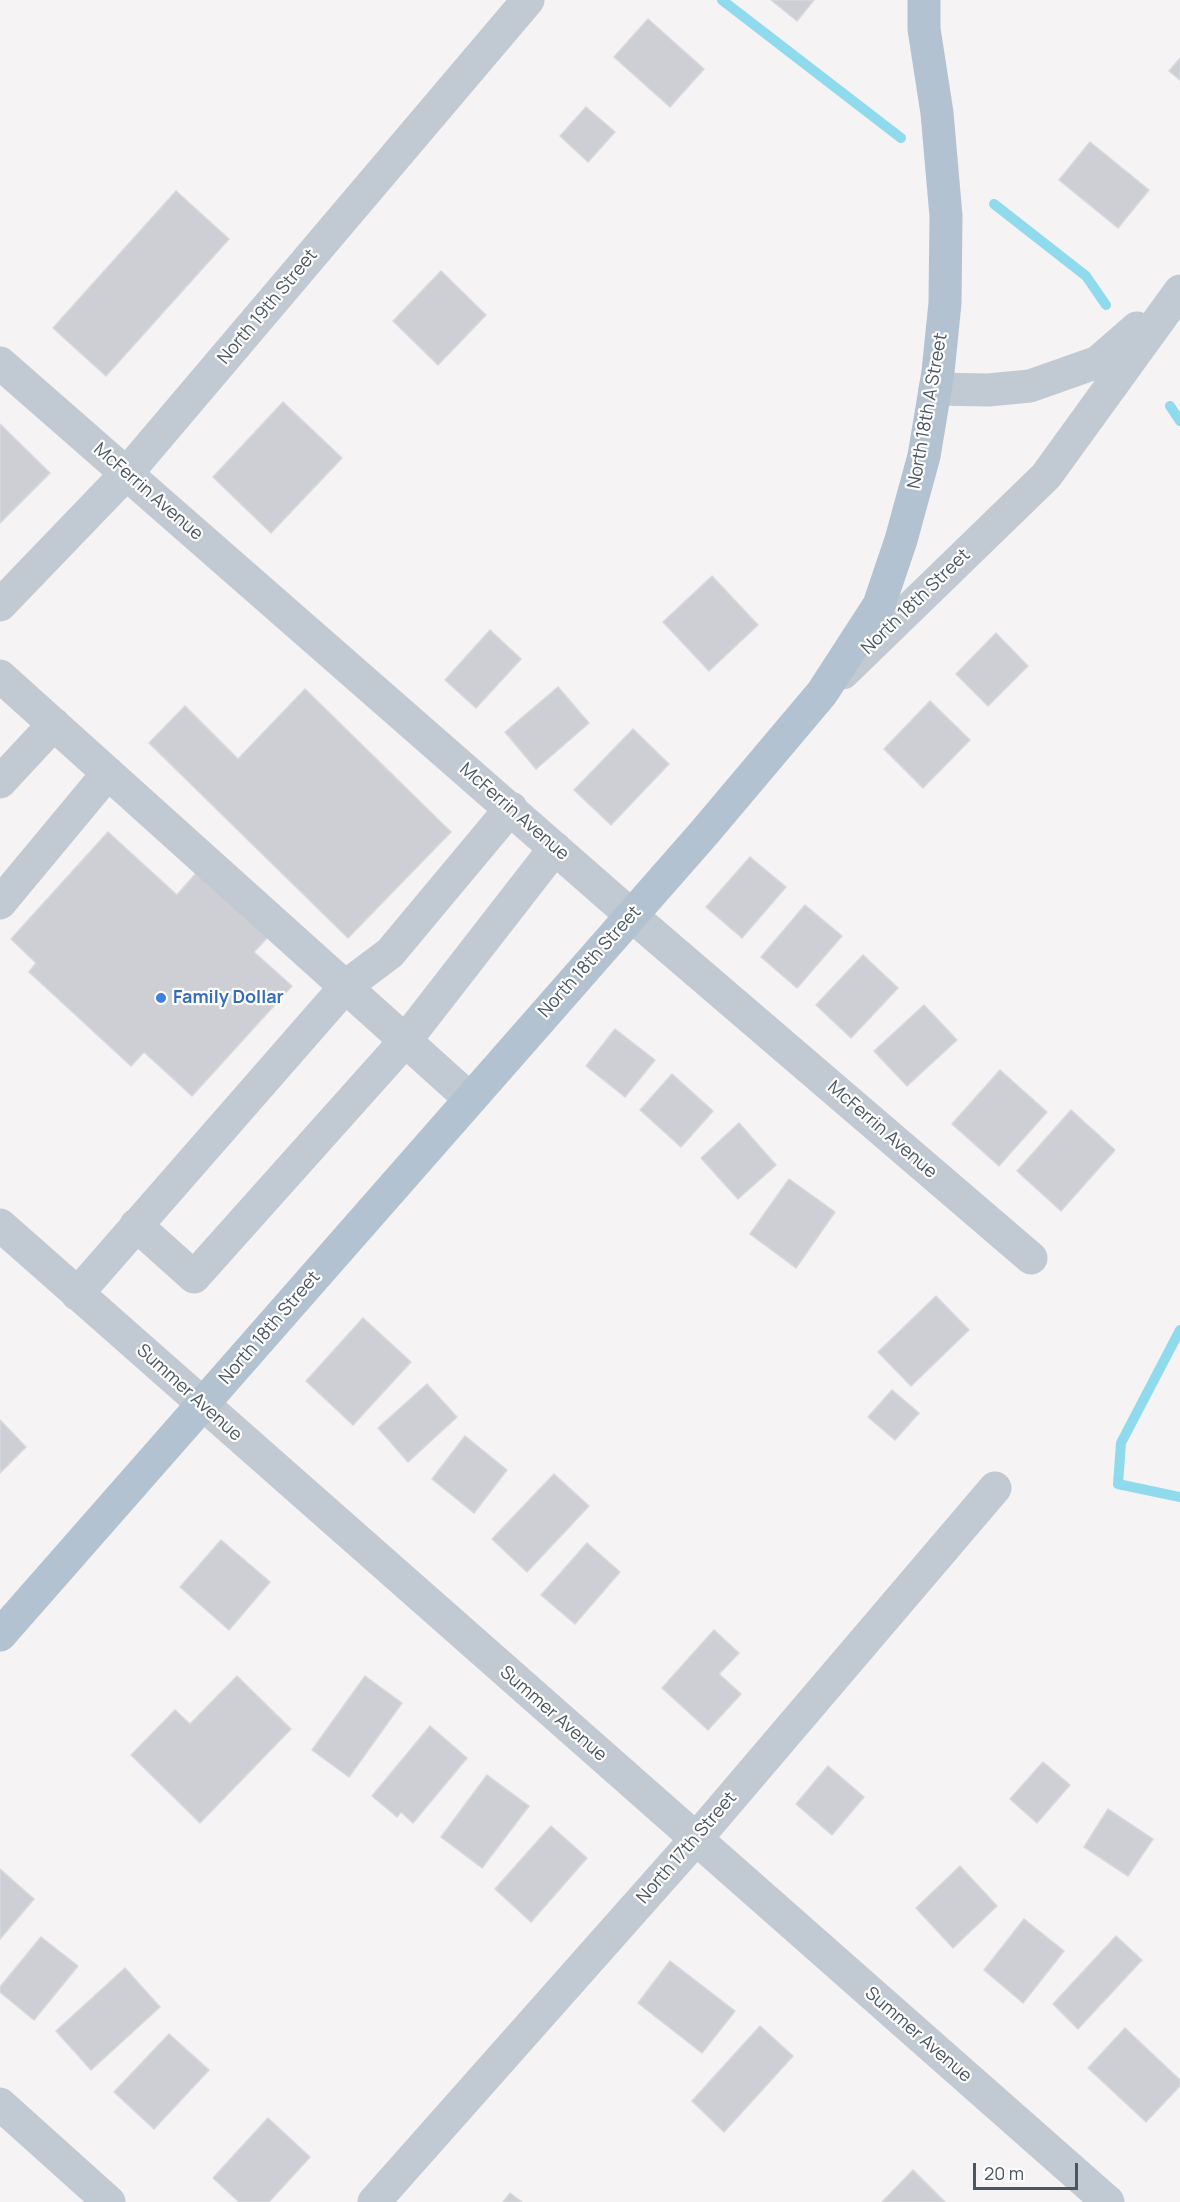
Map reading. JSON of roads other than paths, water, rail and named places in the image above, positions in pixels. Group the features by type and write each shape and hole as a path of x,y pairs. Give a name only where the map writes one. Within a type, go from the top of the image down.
{"main road":[{"name":"North 18th A Street","path":"822,693 879,605 901,540 924,456 935,389 945,303 946,216 937,113 924,15"},
{"name":"North 18th Street","path":"0,1635 203,1406 469,1098 632,916 822,693"}],"street":[{"name":"North 19th Street","path":"0,604 127,473 528,0"},
{"path":"905,0 924,15"},
{"name":"North 18th Street","path":"935,389 988,390 1030,386 1098,362 1180,290"},
{"name":"North 18th Street","path":"822,693 1046,476 1180,290"},
{"name":"McFerrin Avenue","path":"0,363 632,916 1031,1258"},
{"path":"0,676 469,1098"},
{"path":"0,782 54,724"},
{"path":"0,903 108,773"},
{"path":"77,1294 346,986 390,953 511,808"},
{"path":"136,1225 194,1277 405,1041 555,848"},
{"name":"Summer Avenue","path":"0,1225 1108,2202"},
{"name":"North 17th Street","path":"374,2202 695,1840 995,1488"},
{"path":"0,2104 109,2202"}],"waterway":[{"path":"722,0 901,138"},
{"path":"994,204 1086,276 1106,305"},
{"path":"1170,406 1180,421"},
{"path":"1180,1330 1121,1443 1118,1484 1180,1497"}],"place":[{"name":"Family Dollar","path":"161,998"}]}
